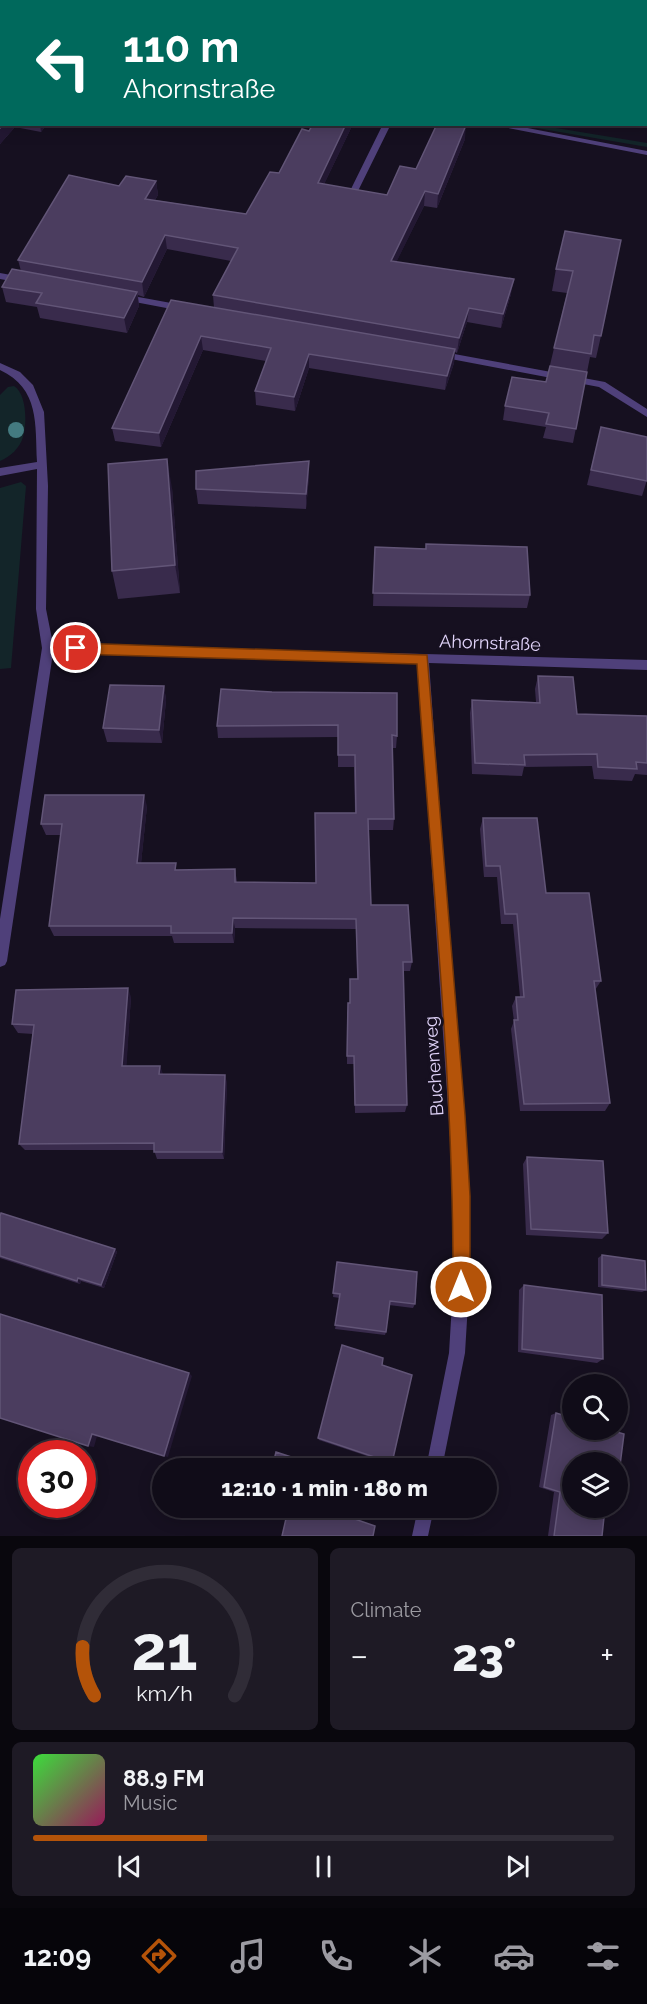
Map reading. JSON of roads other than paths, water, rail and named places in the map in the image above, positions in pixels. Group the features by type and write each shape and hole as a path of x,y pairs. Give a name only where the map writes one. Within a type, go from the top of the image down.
{"street":[{"path":"354,191 386,126"},
{"path":"503,126 647,153"},
{"path":"0,276 34,282"},
{"path":"113,295 193,310"},
{"path":"423,351 602,384 647,414"},
{"path":"0,961 48,648 41,609 42,465 39,412 30,387 17,374 1,368"},
{"path":"0,472 42,465"},
{"name":"Ahornstraße","path":"48,648 647,665"},
{"name":"Buchenweg","path":"423,659 461,1196 461,1287 457,1353 436,1458"},
{"path":"420,1536 424,1518"}]}
